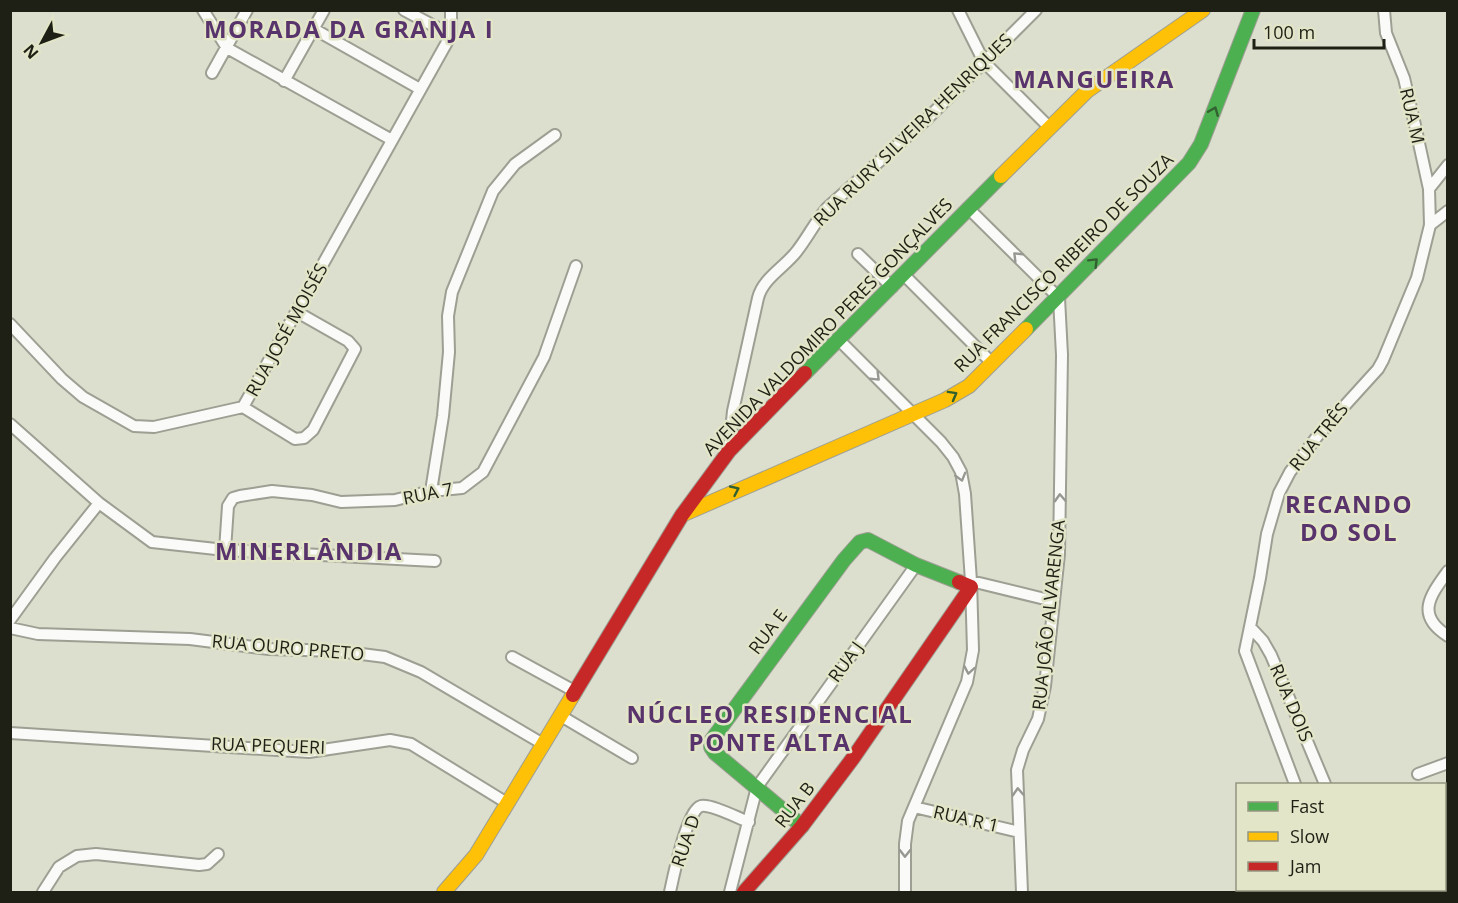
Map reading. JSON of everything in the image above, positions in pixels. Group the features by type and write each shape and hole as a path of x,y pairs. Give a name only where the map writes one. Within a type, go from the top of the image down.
{"street":[{"path":"203,10 227,48 392,140"},
{"path":"212,73 248,10"},
{"path":"284,81 324,10"},
{"path":"404,10 451,35"},
{"name":"RUA JOSÉ MOISÉS","path":"10,324 62,380 83,397 134,426 154,427 243,407 451,35 452,10"},
{"path":"957,10 984,62 1050,128"},
{"name":"RUA RURY SILVEIRA HENRIQUES","path":"729,452 737,392 758,298 763,286 795,254 814,223 827,208 928,118 1036,10"},
{"name":"AVENIDA VALDOMIRO PERES GONÇALVES","path":"444,892 476,855 682,514 729,452 968,208 1088,91 1203,10"},
{"name":"RUA FRANCISCO RIBEIRO DE SOUZA","path":"682,514 914,414 954,396 969,386 1189,163 1201,144 1253,10"},
{"name":"RUA M","path":"1384,10 1386,33 1404,78 1429,189 1431,225"},
{"path":"314,29 420,89"},
{"path":"431,491 443,416 449,351 448,316 452,292 493,191 515,164 555,135"},
{"path":"1429,189 1448,165"},
{"path":"968,208 1059,297"},
{"path":"1431,225 1448,211"},
{"name":"RUA TRÊS","path":"1295,783 1245,655 1267,534 1279,493 1298,459 1378,369 1383,360 1417,278 1431,225"},
{"path":"858,254 892,287"},
{"name":"RUA 7","path":"225,549 228,506 233,498 240,495 273,491 312,495 341,502 395,500 431,491 462,488 483,472 544,357 576,266"},
{"path":"904,275 992,363"},
{"name":"RUA JOÃO ALVARENGA","path":"1022,892 1017,770 1023,750 1038,719 1046,686 1059,554 1062,355 1059,297"},
{"path":"243,407 295,439 304,438 313,430 356,349 348,341 297,312"},
{"path":"839,340 941,442 961,472 965,494 973,650 967,682 906,831 905,892"},
{"path":"10,424 99,503 152,542 225,549 435,561"},
{"path":"701,489 712,501"},
{"path":"10,620 99,503"},
{"name":"RUA E","path":"802,826 715,753 711,747 712,737 844,560 860,542 868,540 874,542 916,566 971,584 1053,601"},
{"name":"RUA J","path":"730,892 757,787 916,566"},
{"path":"1448,571 1434,592 1428,610 1432,623 1448,636"},
{"name":"RUA B","path":"744,892 802,826 900,692 971,584"},
{"name":"RUA DOIS","path":"1250,627 1263,641 1271,655 1325,783"},
{"name":"RUA OURO PRETO","path":"10,628 38,634 190,639 269,649 338,651 385,657 421,672 543,744"},
{"path":"512,657 576,692"},
{"path":"561,716 632,758"},
{"name":"RUA PEQUERI","path":"10,733 309,752 390,740 402,741 420,749 507,803"},
{"path":"1418,774 1448,763"},
{"name":"RUA D","path":"669,892 688,824 695,809 701,806 710,807 749,822"},
{"name":"RUA R 1","path":"914,807 1019,832"},
{"path":"43,892 59,867 77,856 96,854 199,865 207,864 218,854"}],"traffic: fast":[{"path":"1026,329 1189,163 1201,144 1253,10"},
{"path":"805,373 1001,176"},
{"path":"802,826 715,753 711,747 711,741 844,560 860,542 868,540 916,565 959,582"}],"traffic: slow":[{"path":"1001,176 1087,91 1203,10"},
{"path":"684,514 945,400 969,386 1026,329"},
{"path":"444,892 476,855 573,695"}],"traffic: jam":[{"path":"573,695 682,515 729,451 805,373"},
{"path":"744,892 802,826 853,758 971,587 959,582"}],"district":[{"name":"MORADA DA GRANJA I","path":"349,30"},
{"name":"MANGUEIRA","path":"1094,80"},
{"name":"RECANDO DO SOL","path":"1349,519"},
{"name":"MINERLÂNDIA","path":"309,552"},
{"name":"NÚCLEO RESIDENCIAL PONTE ALTA","path":"770,729"}]}
